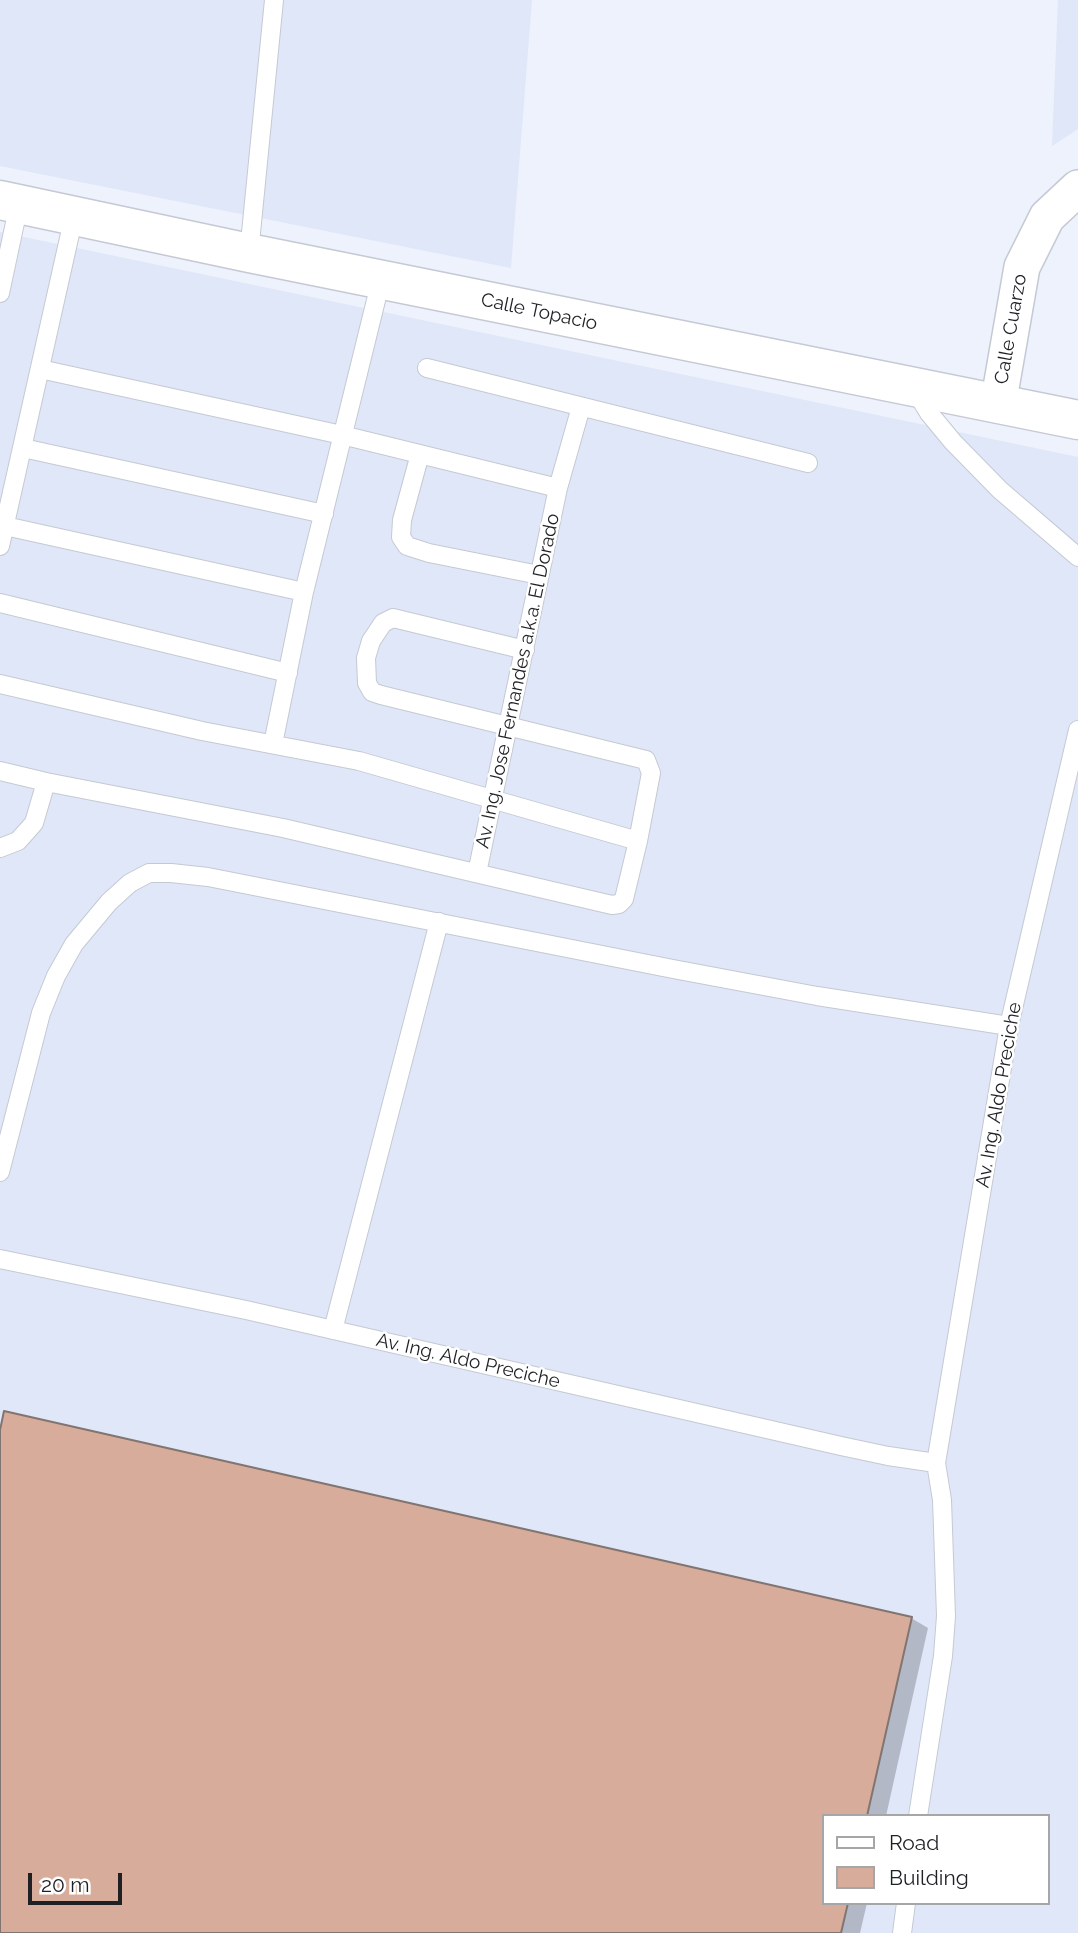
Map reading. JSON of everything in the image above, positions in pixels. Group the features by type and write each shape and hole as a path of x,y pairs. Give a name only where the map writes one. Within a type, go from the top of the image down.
{"street":[{"name":"Calle Cuarzo","path":"998,405 1022,267 1047,217 1078,188"},
{"name":"Calle Topacio","path":"9,202 1078,420"}],"lane":[{"path":"249,253 274,0"},
{"path":"0,293 9,202"},
{"path":"0,546 74,216"},
{"path":"273,744 304,592 381,280"},
{"path":"427,368 808,463"},
{"path":"40,369 342,435 558,488"},
{"path":"914,388 929,413 953,442 1000,490 1078,557"},
{"name":"Av. Ing. Jose Fernandes a.k.a. El Dorado","path":"477,873 558,488 581,407"},
{"path":"23,448 324,514"},
{"path":"420,454 402,520 401,537 407,546 429,553 539,575"},
{"path":"5,526 304,592"},
{"path":"0,603 288,673"},
{"path":"0,771 283,828 612,905 624,899 638,841 651,773 646,760 372,692 367,683 366,658 376,631 383,623 393,618 525,650"},
{"path":"0,684 202,731 359,761 638,841"},
{"name":"Av. Ing. Aldo Preciche","path":"919,1814 943,1656 946,1616 942,1500 936,1462 1009,1026 1078,730"},
{"path":"0,848 18,841 34,822 46,782"},
{"path":"0,1172 41,1013 56,976 74,944 109,902 130,883 149,873 208,877 817,996 1009,1026"},
{"path":"333,1330 439,922"},
{"name":"Av. Ing. Aldo Preciche","path":"0,1259 333,1330 853,1448 936,1462"},
{"path":"902,1933 906,1905"}],"shaded area":[{"path":"0,0 532,0 511,268 0,166"},
{"path":"1058,0 1078,0 1078,129 1052,146"},
{"path":"0,232 1078,457 1078,1933 0,1933"}],"building":[{"path":"4,1411 912,1617 867,1814 822,1814 822,1905 848,1905 841,1933 0,1933 0,1430"}]}
